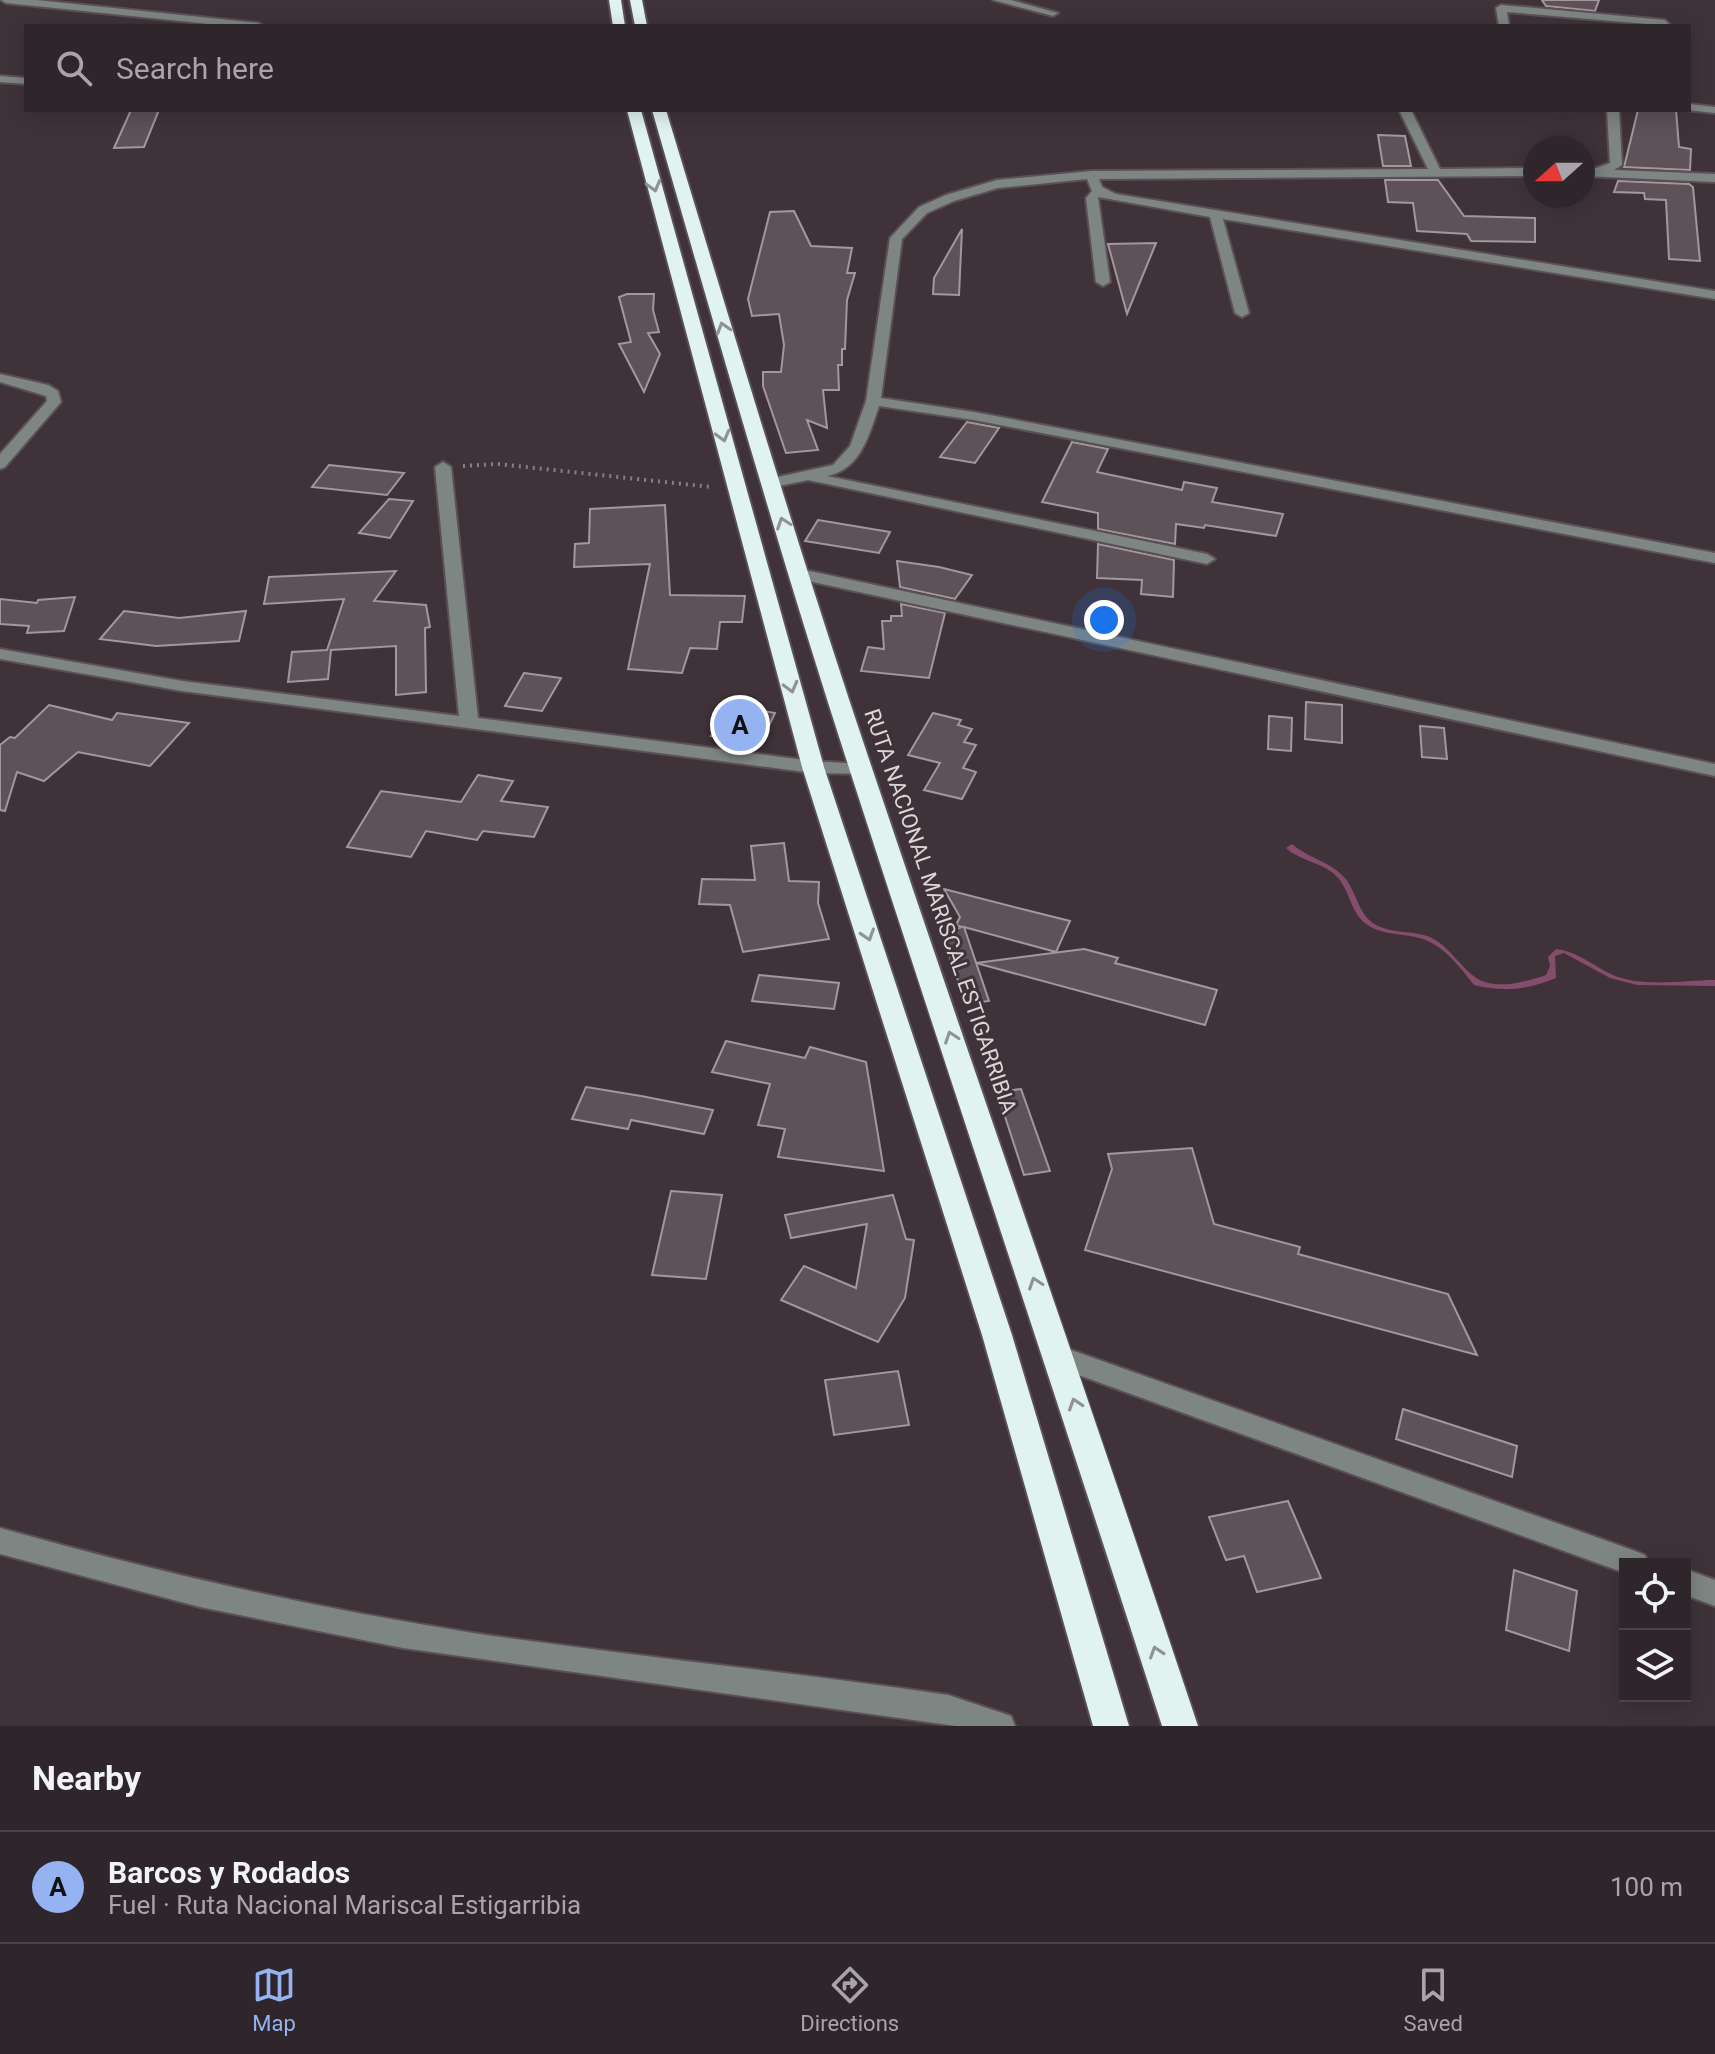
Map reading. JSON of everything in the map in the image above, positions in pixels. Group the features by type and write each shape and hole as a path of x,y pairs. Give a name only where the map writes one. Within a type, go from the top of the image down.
{"highway":[{"path":"615,0 619,24"},
{"path":"636,0 641,24"},
{"path":"635,112 813,767 997,1335 1111,1726"},
{"name":"RUTA NACIONAL MARISCAL ESTIGARRIBIA","path":"660,112 770,483 861,770 1060,1357 1180,1726"}],"street":[{"path":"6,0 239,24"},
{"path":"998,0 1053,13"},
{"path":"1052,0 1054,24"},
{"path":"1504,24 1501,8 1665,24"},
{"path":"0,79 24,81"},
{"path":"1691,107 1715,110"},
{"path":"1406,112 1435,171"},
{"path":"1595,170 1616,165 1613,112"},
{"path":"770,483 838,469 857,447 873,401 896,238 923,210 977,188 1032,179 1092,175 1523,172"},
{"path":"1595,172 1715,178"},
{"path":"1092,175 1100,192"},
{"path":"1103,282 1092,198 1100,192 1216,215 1715,295"},
{"path":"1216,215 1242,313"},
{"path":"0,378 43,388 53,394 54,402 0,464"},
{"path":"873,401 974,416 1715,558"},
{"path":"443,467 469,723"},
{"path":"802,475 1207,559"},
{"path":"800,574 1715,770"},
{"path":"0,654 182,686 813,767 861,770"},
{"path":"1060,1357 1619,1558"},
{"path":"0,1541 149,1581 393,1632 537,1656 933,1707 1000,1726"},
{"path":"1691,1584 1715,1593"}],"path":[{"path":"443,467 497,464 737,489"}],"shaded area":[{"path":"1292,844 1344,877 1373,923 1386,929 1420,934 1436,940 1471,974 1485,982 1507,984 1546,975 1550,966 1548,957 1556,949 1572,953 1625,979 1650,982 1715,980 1715,986 1637,985 1610,978 1564,953 1555,956 1556,978 1545,982 1515,989 1474,985 1452,958 1431,943 1369,926 1355,910 1339,879 1327,869 1286,848"}],"building":[{"path":"1542,0 1599,0 1595,11 1546,6"},
{"path":"130,112 158,112 144,147 114,148"},
{"path":"1638,112 1676,112 1679,147 1691,149 1690,170 1624,167"},
{"path":"1378,135 1405,136 1411,166 1383,166"},
{"path":"1385,180 1438,180 1464,216 1535,218 1535,242 1471,241 1467,234 1417,231 1413,203 1388,202"},
{"path":"1618,181 1689,184 1693,187 1700,261 1669,259 1666,200 1645,199 1644,193 1614,192"},
{"path":"794,211 811,246 852,248 847,273 855,273 847,300 845,349 842,349 842,365 838,365 839,390 823,390 827,428 807,420 818,450 786,453 763,386 763,372 781,372 784,345 779,314 752,316 748,299 770,212"},
{"path":"962,229 959,295 933,294 934,278"},
{"path":"1156,243 1127,314 1108,244"},
{"path":"654,294 653,310 659,332 648,333 660,354 644,392 619,344 631,342 619,297"},
{"path":"967,422 999,428 975,463 940,457"},
{"path":"1072,442 1108,449 1097,472 1182,490 1184,482 1217,488 1212,502 1283,514 1276,536 1205,525 1204,528 1176,524 1175,544 1098,529 1098,513 1042,502"},
{"path":"329,465 404,473 387,495 312,487"},
{"path":"389,499 413,501 390,538 359,533"},
{"path":"665,505 670,595 745,596 742,622 720,622 717,649 690,648 682,673 628,669 650,564 574,567 575,544 589,543 590,509"},
{"path":"818,520 890,532 879,553 805,541"},
{"path":"1098,544 1174,560 1173,597 1141,594 1142,580 1097,578"},
{"path":"897,561 972,575 955,599 900,587"},
{"path":"396,571 374,601 426,605 430,627 425,628 426,692 396,695 396,646 331,650 328,679 288,682 292,652 327,650 344,599 264,604 269,577"},
{"path":"75,597 64,631 27,633 29,626 0,624 0,599 37,603 38,600"},
{"path":"901,604 945,613 929,678 861,671 868,647 884,649 882,621 891,621 891,616 902,616"},
{"path":"124,611 179,618 246,611 239,641 156,646 100,639"},
{"path":"524,673 561,678 542,711 505,706"},
{"path":"1306,702 1342,705 1342,743 1305,739"},
{"path":"49,705 112,720 117,713 189,723 150,766 78,752 44,781 17,772 5,811 0,810 0,745 10,737 15,738"},
{"path":"727,705 775,713 760,745 711,736"},
{"path":"933,713 961,720 958,725 972,729 964,742 976,745 963,768 976,772 962,799 924,790 940,763 908,755"},
{"path":"1269,716 1292,718 1291,751 1268,749"},
{"path":"1420,726 1444,728 1447,759 1422,757"},
{"path":"478,775 513,781 501,801 548,807 534,837 483,831 477,840 426,831 411,857 347,847 381,791 461,802"},
{"path":"784,843 789,881 819,882 818,903 829,939 743,952 730,905 699,904 702,879 755,880 751,846"},
{"path":"944,889 1070,921 1056,952 964,927 989,1001 966,1004 942,934 962,927 956,925 960,917"},
{"path":"1084,949 1118,958 1115,963 1217,990 1205,1025 976,963"},
{"path":"759,975 839,983 834,1009 752,1001"},
{"path":"726,1041 805,1058 810,1047 866,1062 884,1171 778,1157 785,1129 758,1125 770,1084 712,1072"},
{"path":"586,1087 713,1110 704,1134 631,1120 628,1129 572,1119"},
{"path":"1021,1089 1050,1171 1024,1175 997,1092"},
{"path":"1192,1148 1214,1224 1300,1247 1298,1254 1448,1294 1477,1355 1085,1250 1112,1169 1108,1154"},
{"path":"671,1191 722,1195 706,1279 652,1275"},
{"path":"893,1195 906,1239 914,1240 905,1298 878,1342 781,1300 804,1266 856,1288 867,1224 791,1238 785,1215"},
{"path":"898,1371 909,1425 834,1435 825,1380"},
{"path":"1403,1409 1517,1446 1512,1477 1396,1439"},
{"path":"1288,1501 1321,1578 1257,1592 1244,1556 1226,1560 1209,1517"},
{"path":"1514,1570 1577,1591 1569,1651 1506,1630"}],"place":[{"name":"Barcos y Rodados","path":"740,725"}]}
